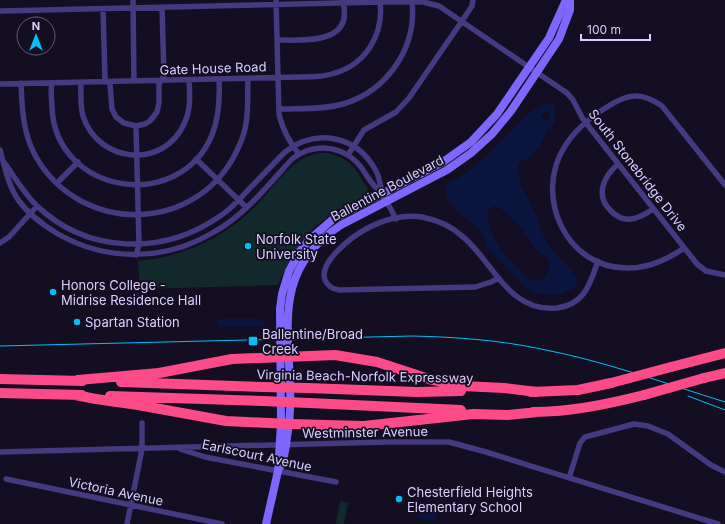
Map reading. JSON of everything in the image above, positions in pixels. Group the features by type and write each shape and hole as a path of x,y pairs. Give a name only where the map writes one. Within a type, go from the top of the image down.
{"highway":[{"name":"Virginia Beach-Norfolk Expressway","path":"0,379 78,380 417,392 462,390 537,392 578,390 612,383 725,353"},
{"path":"78,380 159,373 232,359 285,356 346,356 377,362 429,378 462,386 504,388 537,392"},
{"name":"Virginia Beach-Norfolk Expressway","path":"0,393 263,401 538,412 598,406 725,373"},
{"path":"76,395 219,420 285,424 364,426 473,414 507,415 538,412"}],"main road":[{"name":"Ballentine Boulevard","path":"266,524 278,471 282,462 285,424 291,399 280,314 282,294 289,271 300,251 314,234 332,220 444,162 471,142 497,114 529,68 549,38 566,0"},
{"name":"Ballentine Boulevard","path":"285,356 289,299 296,278 307,257 314,248 332,231 447,170 480,146 500,125 552,50 564,27 570,10 570,0"}],"street":[{"path":"132,0 134,81"},
{"path":"348,155 364,130 396,112 409,98 462,22 472,6 473,0"},
{"path":"276,2 279,108 282,125 292,146 299,154"},
{"name":"South Stonebridge Drive","path":"0,12 276,2 423,2 435,5 570,96 586,123 701,268 725,275"},
{"path":"277,40 321,39 330,36 335,33 341,25 344,12 343,2"},
{"name":"Gate House Road","path":"0,84 301,77 329,75 340,72 365,54 378,32 381,17 380,2"},
{"path":"279,108 324,107 342,104 364,95 378,85 392,71 406,47 412,24 412,2"},
{"path":"103,9 105,78 110,84 113,112 124,123 141,126 150,121 157,112 159,104 159,84 164,76 162,7"},
{"path":"21,83 22,114 27,137 39,162 57,183 76,199 96,208 120,214 138,215 157,213 178,206 199,195 217,180 232,159 243,136 248,115 248,78"},
{"path":"52,83 52,114 57,131 65,148 78,162 90,172 102,179 117,183 137,185 165,179 182,170 196,159 208,144 216,125 219,104 218,79"},
{"path":"81,83 81,104 83,114 93,136 113,151 136,156 163,148 180,132 189,110 190,98 188,80"},
{"path":"684,248 659,262 638,268 623,268 598,262 580,250 568,237 558,220 553,198 554,173 560,154 570,138 586,123 620,99 637,96 650,99 662,106 725,185"},
{"path":"136,126 138,215 138,245 136,255"},
{"path":"4,161 23,190 37,206 55,220 80,233 106,241 126,244 138,245 174,239 196,230 220,216 238,200 284,152 292,146 308,139 325,137 342,141 353,146 365,156 376,170 381,184 382,194"},
{"path":"0,150 12,190 18,200 30,213 51,230 84,246 106,252 136,255 170,251 190,244 226,224 237,216 292,160 299,154 312,149 326,148 348,155 361,167 372,185 382,194 396,218"},
{"path":"196,159 246,207"},
{"path":"57,183 78,162"},
{"path":"618,164 607,174 602,185 602,195 608,209 617,216 626,219 637,218 653,209"},
{"path":"0,243 9,237 37,206"},
{"path":"499,278 475,287 339,290 330,287 325,281 324,273 326,266 342,247 366,229 396,218 419,217 428,218 446,225 463,236 513,294 528,303 542,307 558,307 574,303 584,294 598,262"},
{"path":"127,524 142,449 142,423"},
{"path":"569,478 582,440 588,436 606,430 634,424 648,426 668,434 711,465 725,472"},
{"name":"Westminster Avenue","path":"0,452 439,441 486,452 718,524"},
{"name":"Earlscourt Avenue","path":"176,448 205,456 336,482"},
{"name":"Victoria Avenue","path":"6,479 222,524"}],"green space":[{"path":"327,153 343,158 348,162 356,170 368,189 365,197 334,212 315,227 299,245 287,265 278,285 140,289 138,261 155,259 187,250 202,244 230,228 256,206 288,170 303,159 314,154"},
{"path":"340,501 348,503 344,524 336,524"}],"water":[{"path":"545,104 555,106 554,123 547,131 540,145 529,158 520,162 518,166 521,186 536,214 545,240 554,253 572,271 578,280 576,287 559,295 541,294 533,292 525,287 486,246 480,231 450,204 447,198 446,190 448,182 462,176 486,157 526,116 536,108","holes":["545,111 549,112 550,114 549,118 545,120 541,117","493,206 499,207 521,227 535,249 549,260 550,265 545,277 532,281 524,275 507,257 493,235 490,227 488,210"]},
{"path":"220,319 257,319 265,321 263,326 221,327 218,326 218,321"},
{"path":"428,504 439,506 435,522 417,518 418,511 427,513"}],"tram line":[{"path":"0,346 412,336 461,338 509,343 564,354 634,373 725,402"},
{"path":"688,396 725,410"}],"place":[{"name":"Norfolk State University","path":"248,246"},
{"name":"Honors College - Midrise Residence Hall","path":"53,292"},
{"name":"Spartan Station","path":"77,322"},
{"name":"Ballentine/Broad Creek","path":"253,341"},
{"name":"Chesterfield Heights Elementary School","path":"399,499"}]}
